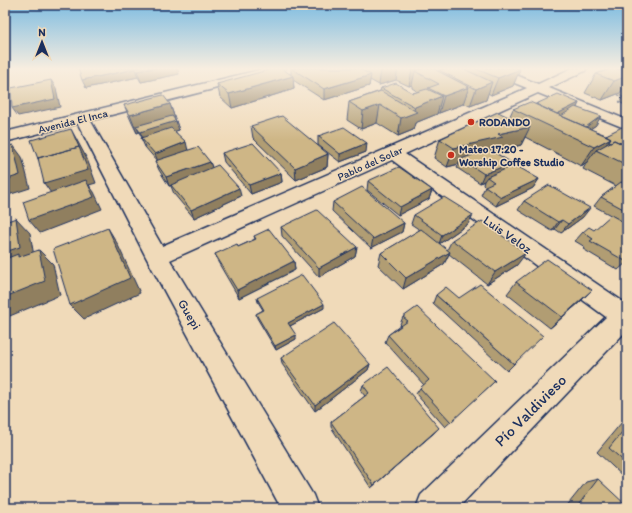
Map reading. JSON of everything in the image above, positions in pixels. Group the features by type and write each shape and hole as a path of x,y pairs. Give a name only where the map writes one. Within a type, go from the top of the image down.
{"street":[{"name":"Avenida El Inca","path":"5,128 151,92"},
{"name":"Avenida El Inca","path":"5,137 185,92"},
{"name":"Pablo del Solar","path":"157,257 530,92"},
{"path":"548,92 627,125"},
{"name":"Guepi","path":"82,118 157,257 300,508"},
{"name":"Luis Veloz","path":"393,153 625,314"},
{"name":"Pío Valdivieso","path":"434,508 625,314"}],"building":[{"path":"11,92 54,92 55,99 12,108"},
{"path":"227,92 236,92 229,94"},
{"path":"378,92 383,92 417,112 401,118 380,105 363,111 349,102"},
{"path":"388,92 433,92 442,96 415,107"},
{"path":"436,92 455,92 444,96"},
{"path":"558,94 579,103 557,114 536,104"},
{"path":"163,95 170,104 130,115 124,105"},
{"path":"530,102 611,138 594,147 513,109"},
{"path":"575,107 601,116 586,127 561,116"},
{"path":"498,112 530,127 498,134 503,137 454,148 440,139"},
{"path":"172,116 176,121 140,132 136,126"},
{"path":"282,116 328,154 295,168 251,126"},
{"path":"344,127 367,143 340,154 318,136"},
{"path":"622,127 627,128 627,146 614,140 611,142 609,141 611,138 606,135"},
{"path":"171,128 186,142 155,154 141,138"},
{"path":"71,129 79,147 38,159 31,140"},
{"path":"614,140 627,146 627,165 596,150"},
{"path":"253,143 281,173 249,185 222,153"},
{"path":"13,145 20,175 5,180 5,147"},
{"path":"79,147 88,170 44,183 38,158"},
{"path":"198,147 210,162 166,177 155,161"},
{"path":"489,149 512,163 484,174 461,159"},
{"path":"218,165 239,188 191,210 171,185"},
{"path":"515,165 539,179 501,197 485,186 494,182 487,177"},
{"path":"399,167 432,190 400,207 368,181"},
{"path":"86,180 94,197 29,220 23,202"},
{"path":"621,182 627,185 627,211 601,197"},
{"path":"549,185 590,208 568,224 562,220 558,222 524,201"},
{"path":"362,187 404,223 373,239 333,202"},
{"path":"444,197 473,215 442,235 414,215"},
{"path":"317,210 357,247 319,268 281,227"},
{"path":"611,215 627,224 627,262 590,241 593,239 583,232 589,227 594,230"},
{"path":"16,218 20,247 5,252 5,222"},
{"path":"482,221 526,253 495,272 452,240"},
{"path":"108,228 130,278 70,305 53,249"},
{"path":"269,229 294,261 237,290 215,254 237,244 238,247 256,239 254,236"},
{"path":"421,229 450,252 406,278 381,253"},
{"path":"39,250 45,281 5,297 5,259 18,254 18,257"},
{"path":"547,259 592,290 562,317 516,282"},
{"path":"302,275 324,304 288,323 296,335 275,346 256,314 264,310 257,298"},
{"path":"480,284 543,336 514,364 436,295 446,287 459,298"},
{"path":"417,307 495,381 451,422 420,388 429,380 388,335 408,321 403,317"},
{"path":"334,323 370,364 315,405 281,358"},
{"path":"388,367 439,428 374,485 331,422 369,393 363,385"},
{"path":"627,426 627,464 609,448"},
{"path":"598,479 627,506 627,508 576,508"}],"place":[{"name":"RODANDO","path":"471,122"},
{"name":"Mateo 17:20 - Worship Coffee Studio","path":"451,155"}]}
